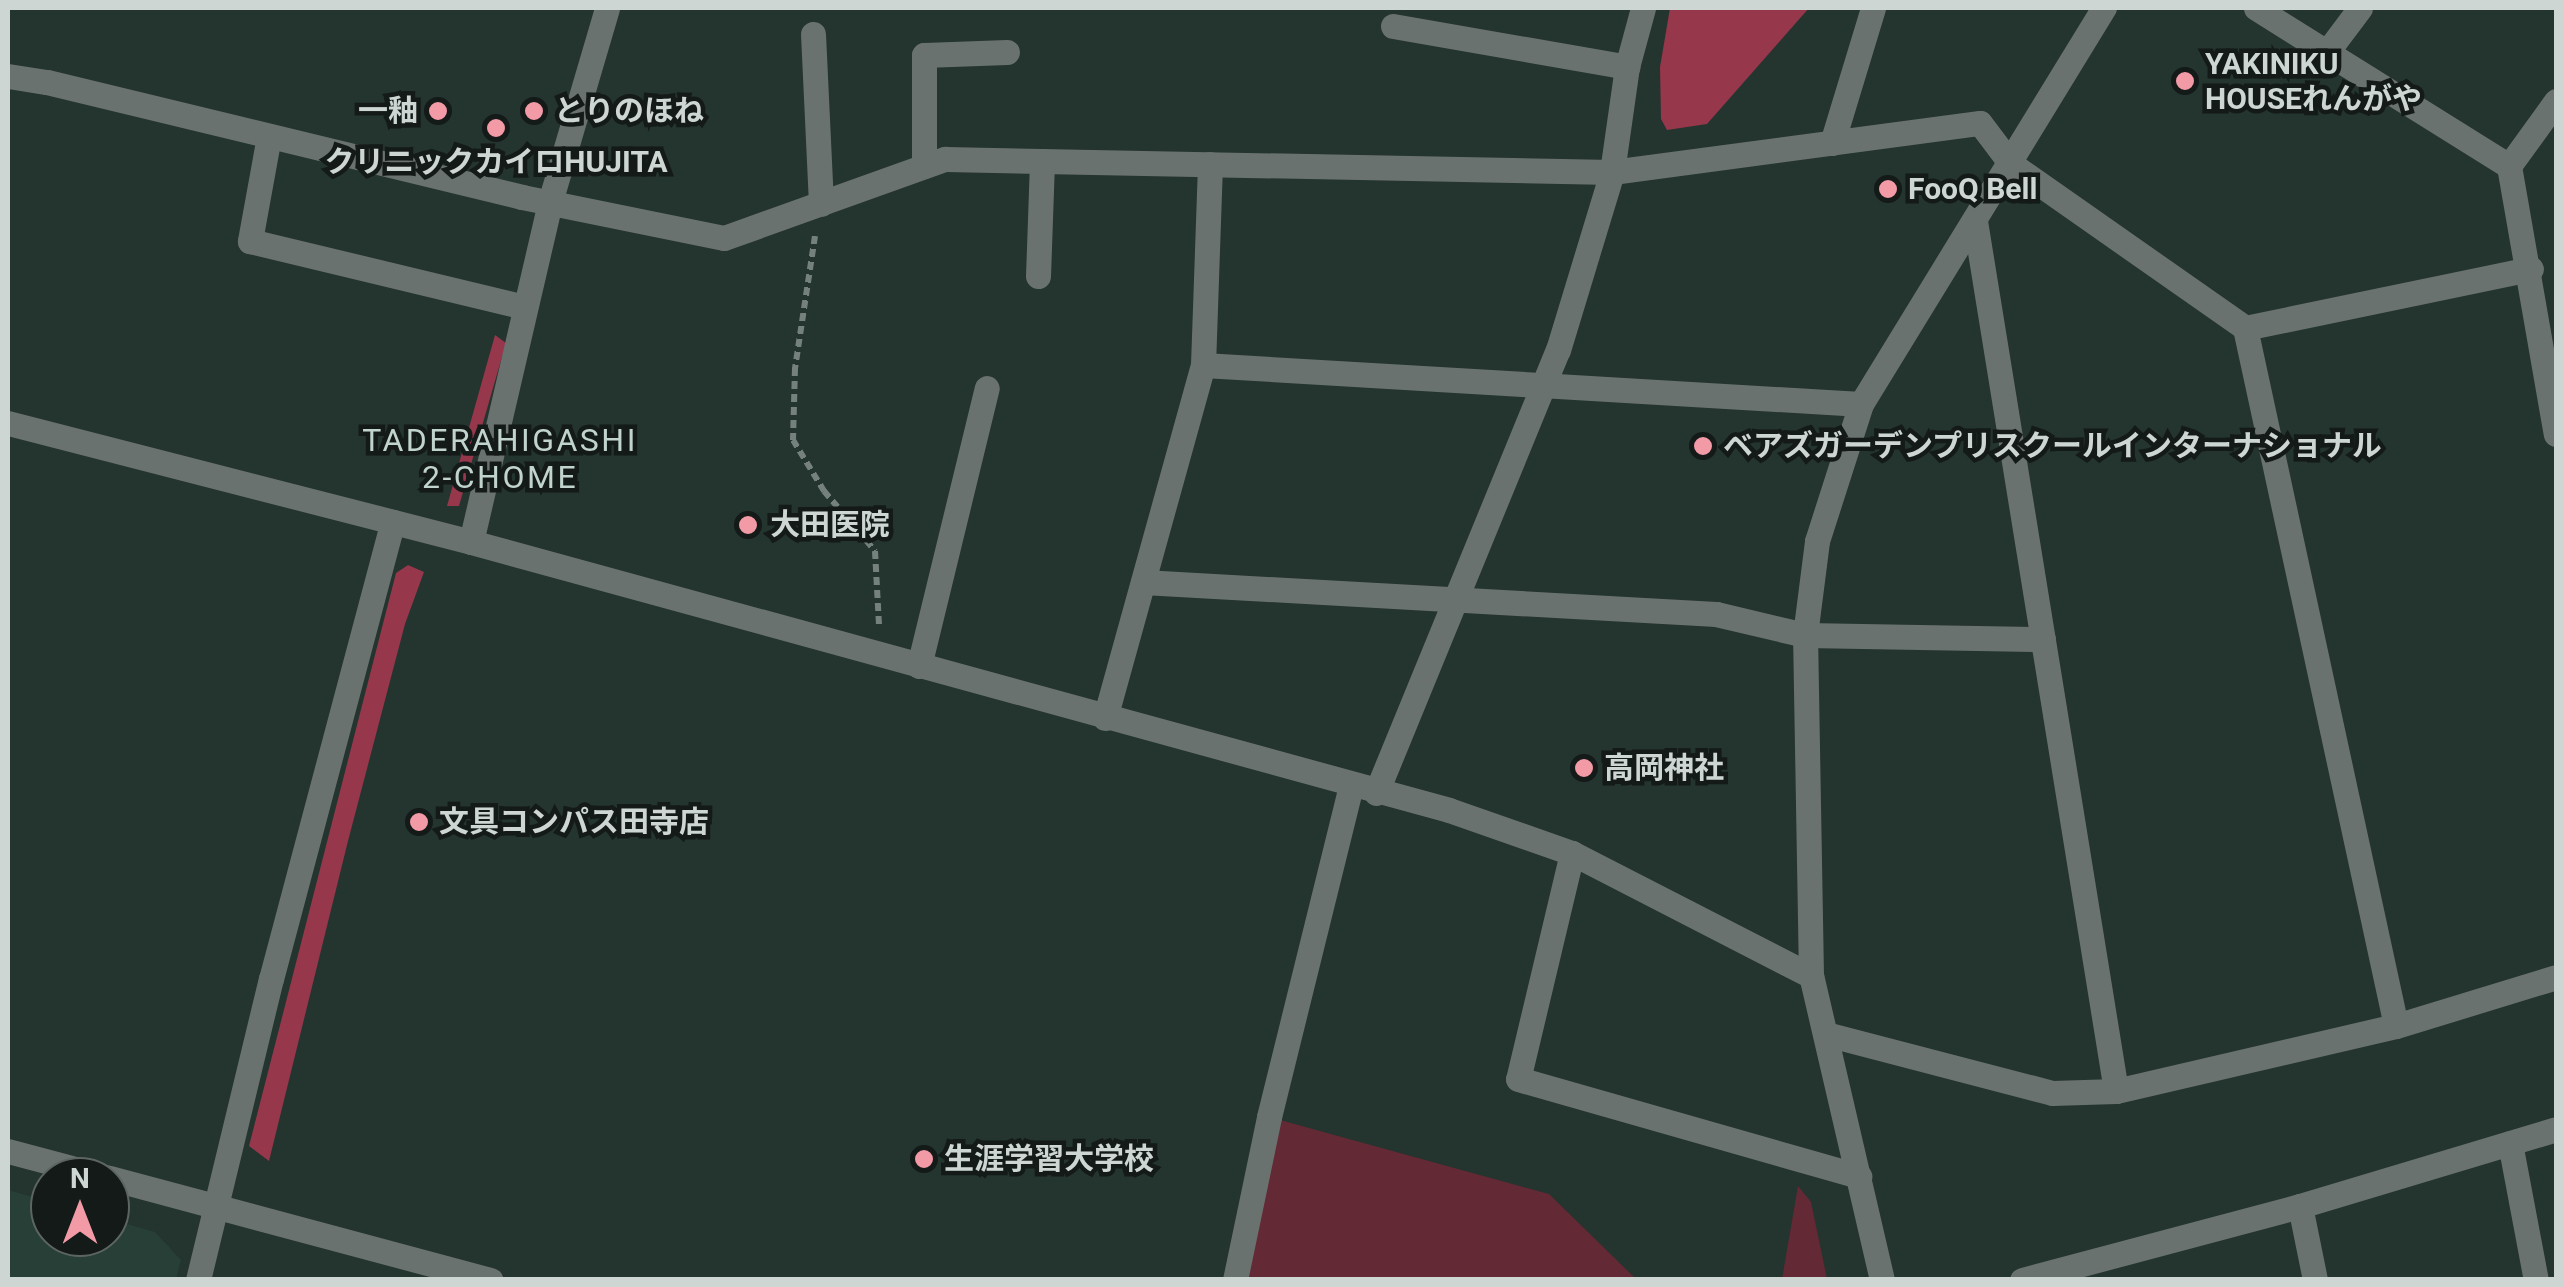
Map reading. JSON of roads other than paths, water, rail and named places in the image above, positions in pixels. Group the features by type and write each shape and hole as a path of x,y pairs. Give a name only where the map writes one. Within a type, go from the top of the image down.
{"street":[{"path":"471,542 550,202 606,8"},
{"path":"1376,793 1542,388 1612,172 1627,67 1643,8"},
{"path":"1832,143 1874,8"},
{"path":"1882,1280 1812,976 1806,636 1817,541 1860,404 2104,8"},
{"path":"2256,8 2509,166 2530,268 2556,434"},
{"path":"2326,52 2360,8"},
{"path":"1393,26 1627,67"},
{"path":"813,34 820,204"},
{"path":"924,166 924,55 1007,52"},
{"path":"8,76 550,202 724,238 945,158 1612,172 1980,123 2011,164 2245,328 2396,1026"},
{"path":"2509,166 2556,100"},
{"path":"269,136 250,241 525,306"},
{"path":"1038,276 1042,160"},
{"path":"1105,718 1204,365 1210,164"},
{"path":"1975,221 2116,1091"},
{"path":"2245,328 2530,268"},
{"path":"1204,365 1860,404"},
{"path":"919,666 963,432 988,388"},
{"path":"8,423 471,542 1449,810 1572,853 1812,976"},
{"path":"198,1280 394,522"},
{"path":"1143,582 1716,614 1806,636 2043,639"},
{"path":"1235,1280 1269,1117 1351,786"},
{"path":"1572,853 1518,1079 1859,1176"},
{"path":"1826,1034 2052,1093 2116,1091 2396,1026 2556,977"},
{"path":"2022,1280 2098,1270 2556,1129"},
{"path":"2510,1143 2536,1280"},
{"path":"130,1184 491,1280"},
{"path":"2300,1206 2315,1280"}],"place":[{"name":"YAKINIKU HOUSEれんがや","path":"2185,81"},
{"name":"一釉","path":"438,111"},
{"name":"とりのほね","path":"534,111"},
{"name":"クリニックカイロHUJITA","path":"496,128"},
{"name":"FooQ Bell","path":"1888,189"},
{"name":"ベアズガーデンプリスクールインターナショナル","path":"1703,446"},
{"name":"大田医院","path":"748,525"},
{"name":"高岡神社","path":"1584,768"},
{"name":"文具コンパス田寺店","path":"419,822"},
{"name":"生涯学習大学校","path":"924,1159"}],"district":[{"name":"TADERAHIGASHI 2-CHOME","path":"500,460"}]}
